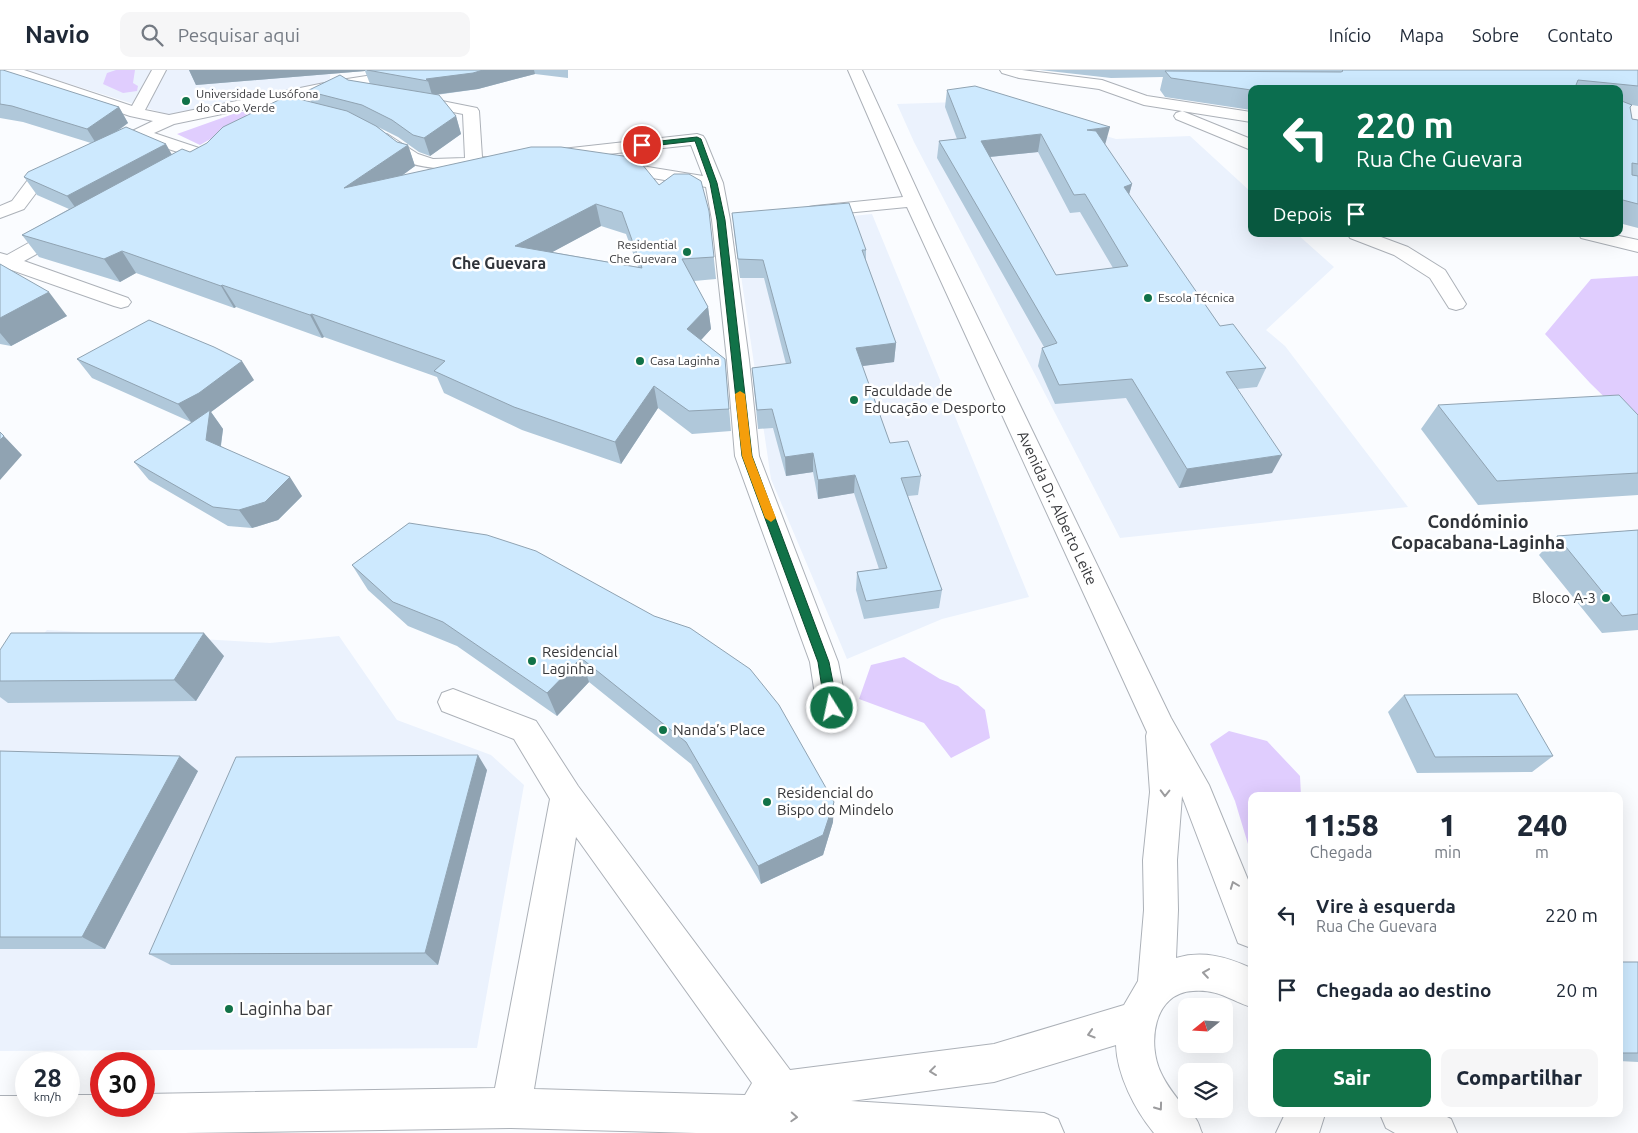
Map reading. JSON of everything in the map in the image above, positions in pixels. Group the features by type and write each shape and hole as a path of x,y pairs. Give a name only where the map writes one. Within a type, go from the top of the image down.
{"street":[{"path":"10,70 136,113 169,120"},
{"path":"136,113 159,70"},
{"path":"96,155 169,120 336,78 432,70"},
{"name":"Avenida Dr. Alberto Leite","path":"855,70 913,201 1160,727 1198,795 1248,922"},
{"path":"1007,70 1019,74 1143,92 1248,115"},
{"path":"336,78 382,95"},
{"path":"291,111 336,78"},
{"path":"1143,92 1248,144"},
{"path":"401,98 471,111 474,164"},
{"path":"362,127 391,142 412,158 432,164 474,164 697,139 714,183 731,219 747,456 824,662 832,708"},
{"path":"140,134 205,156"},
{"path":"188,165 222,146"},
{"path":"523,158 620,167 714,183"},
{"path":"0,213 18,205 34,185 78,164"},
{"path":"799,213 913,201"},
{"path":"4,260 76,225"},
{"path":"1365,237 1401,251 1438,274 1456,304"},
{"path":"1600,237 1638,246"},
{"path":"4,260 121,302"},
{"path":"453,702 525,730 567,797 781,1091"},
{"name":"Avenida Dr. Alberto Leite","path":"1156,986 1161,910 1160,860 1166,792 1160,727"},
{"path":"510,1108 567,797"},
{"path":"1182,1133 1158,1108 1142,1077 1135,1047 1138,1020 1145,1001 1156,986 1176,975 1198,972 1221,975 1248,988"},
{"path":"728,1114 781,1091 994,1063 1138,1020"},
{"path":"0,1116 510,1108 728,1114 1044,1133"},
{"path":"1296,1133 1300,1130 1304,1117"},
{"path":"1406,1117 1437,1133"}],"shaded area":[{"name":"Universidade Lusófona do Cabo Verde","path":"25,70 331,70 329,85 172,116"},
{"path":"116,70 135,70 133,83 138,86 137,91 123,93 103,84 107,73"},
{"name":"Escola Técnica","path":"988,101 1116,139 1190,136 1248,189 1248,237 1300,237 1334,267 1266,330 1285,346 1408,507 1120,538 914,142 897,104"},
{"path":"265,108 200,145 177,134 236,113"},
{"name":"Faculdade de Educação e Desporto","path":"872,214 1029,597 942,619 847,659 771,479 734,228"},
{"path":"1638,276 1638,430 1590,383 1545,334 1591,279"},
{"path":"47,630 270,643 339,636 397,720 491,755 524,785 477,1048 0,1051 0,681"},
{"path":"904,657 940,679 958,686 985,710 990,738 951,758 924,723 859,699 871,665"},
{"path":"1229,731 1267,741 1300,776 1301,792 1248,792 1248,844 1235,801 1210,744"}],"building":[{"path":"0,70 119,107 87,129 0,104"},
{"path":"367,70 483,70 426,79 428,81"},
{"path":"1638,70 1638,86 1578,80 1576,85 1248,85 1248,90 1171,78 1165,71"},
{"path":"340,75 348,80 439,95 456,116 424,138 413,135 392,120 362,105 307,91"},
{"path":"975,86 1110,127 1087,130 1096,131 1132,184 1124,187 1220,326 1233,324 1266,368 1226,372 1282,455 1187,469 1132,379 1059,385 1042,348 1057,343 939,141 966,138 947,90","holes":["1041,134 1074,195 1085,194 1128,266 1056,275 981,141"]},
{"path":"287,96 347,111 376,126 397,142 408,145 344,188 531,147 561,147 637,158 659,185 674,174 689,174 701,181 709,211 714,257 682,259 708,307 687,329 725,359 729,409 689,411 654,386 615,442 514,407 434,371 445,361 312,314 310,315 221,286 122,251 104,259 22,235 182,149 190,152 207,143 223,127","holes":["596,204 622,212 642,268 515,246"]},
{"path":"1623,102 1632,105 1630,107 1632,119 1638,120 1638,164 1632,163 1632,175 1638,176 1638,204 1623,200"},
{"path":"126,127 166,144 67,196 24,177 28,172"},
{"path":"849,203 866,250 862,250 896,343 856,348 890,443 908,441 921,476 901,478 942,590 866,601 857,572 887,568 855,475 818,480 813,453 785,457 772,409 757,410 752,368 791,363 763,260 738,259 732,213"},
{"path":"0,264 49,292 0,318"},
{"path":"149,320 214,347 242,361 199,393 178,404 77,359"},
{"path":"1619,395 1638,415 1638,473 1497,481 1438,405"},
{"path":"210,410 206,440 290,477 265,502 239,510 213,507 134,462"},
{"path":"0,432 4,436 0,440"},
{"path":"409,523 487,535 536,551 654,616 690,628 750,669 779,705 834,802 823,835 758,866 686,742 581,658 547,693 443,622 393,602 352,565"},
{"path":"1638,530 1638,614 1622,616 1557,536"},
{"path":"11,633 204,633 174,680 0,681 0,650"},
{"path":"1517,694 1553,756 1435,757 1404,695"},
{"path":"0,751 180,756 82,937 0,937"},
{"path":"478,755 425,953 149,954 236,757"},
{"path":"1623,962 1638,962 1638,1053 1623,1053"}],"slow traffic":[{"path":"740,394 747,456 771,518"}],"place":[{"name":"Universidade Lusófona do Cabo Verde","path":"186,101"},
{"name":"Residential Che Guevara","path":"687,252"},
{"name":"Escola Técnica","path":"1148,298"},
{"name":"Casa Laginha","path":"640,361"},
{"name":"Faculdade de Educação e Desporto","path":"854,400"},
{"name":"Bloco A-3","path":"1606,598"},
{"name":"Residencial Laginha","path":"532,661"},
{"name":"Nanda’s Place","path":"663,730"},
{"name":"Residencial do Bispo do Mindelo","path":"767,802"},
{"name":"Laginha bar","path":"229,1009"}],"district":[{"name":"Che Guevara","path":"499,263"},
{"name":"Condóminio Copacabana-Laginha","path":"1478,532"}],"route":[{"path":"642,145 697,139 714,183 721,220 734,325 747,456 824,662 832,708"}]}
